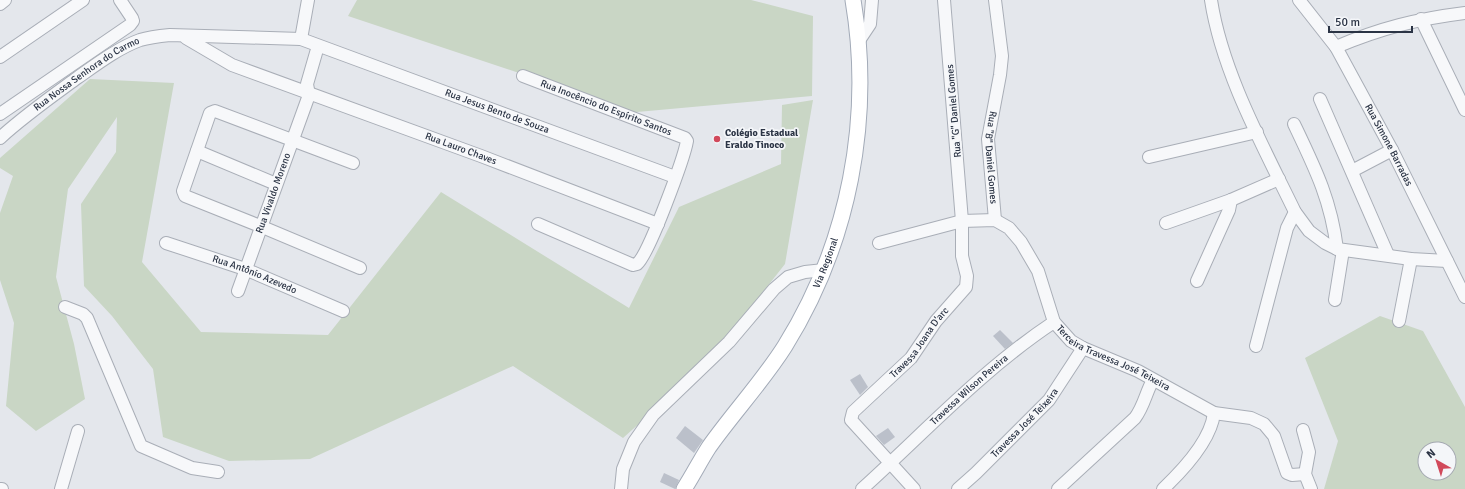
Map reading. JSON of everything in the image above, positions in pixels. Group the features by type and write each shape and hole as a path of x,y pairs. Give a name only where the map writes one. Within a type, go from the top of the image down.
{"main road":[{"name":"Via Regional","path":"684,489 709,448 784,347 814,295 824,270 846,203 853,169 860,98 858,42 853,0"}],"street":[{"path":"0,4 5,0"},
{"path":"0,57 84,0"},
{"path":"0,114 130,25 133,20 120,0"},
{"path":"301,39 307,0"},
{"path":"858,42 870,24 872,0"},
{"name":"Rua \"G\" Daniel Gomes","path":"944,0 962,221 962,256"},
{"name":"Rua \"B\" Daniel Gomes","path":"995,0 1002,56 988,139 995,220"},
{"path":"1210,0 1213,18 1232,76 1295,212 1309,230 1325,244 1340,249 1411,259 1447,262"},
{"name":"Rua Simone Barradas","path":"1299,0 1336,47 1392,150 1465,297"},
{"path":"1336,47 1368,34 1421,19 1465,13"},
{"path":"1421,19 1465,110"},
{"name":"Rua Nossa Senhora do Carmo","path":"0,138 40,105 119,51 139,41 154,36 170,35 185,37 301,39 318,46"},
{"name":"Rua Nossa Senhora do Carmo","path":"185,37 232,65 310,95"},
{"path":"310,95 307,84 318,46"},
{"name":"Rua Jesus Bento de Souza","path":"318,46 675,177"},
{"name":"Rua Inocêncio do Espírito Santos","path":"523,76 685,138 687,142 675,177"},
{"name":"Rua Vivaldo Moreno","path":"238,292 260,226 310,95"},
{"name":"Rua Lauro Chaves","path":"310,95 481,156 658,224"},
{"path":"1320,99 1388,255"},
{"path":"353,163 217,111 210,113 183,191 185,196 360,268"},
{"path":"1294,124 1324,190 1340,249 1335,300"},
{"path":"1149,157 1257,132"},
{"path":"1352,171 1392,150"},
{"path":"197,151 276,184"},
{"path":"538,224 634,265 640,262 658,224 675,177"},
{"path":"1166,223 1231,200 1279,179"},
{"path":"1197,281 1229,210 1231,200"},
{"path":"1256,346 1287,228 1295,212"},
{"path":"879,243 962,221 995,220"},
{"name":"Terceira Travessa José Teixeira","path":"995,220 1008,228 1021,242 1038,270 1054,322 1071,341 1083,348 1138,371 1214,414 1251,418 1264,424 1274,436 1289,475 1305,474"},
{"name":"Rua Antônio Azevedo","path":"166,243 245,269 343,311"},
{"name":"Travessa Joana D'arc","path":"890,464 851,420 853,412 911,358 936,321 966,287 967,276 962,256"},
{"path":"1399,321 1411,259"},
{"path":"621,489 623,469 634,442 653,415 729,342 774,289 788,277 805,272 824,270"},
{"path":"65,307 83,314 87,318 138,440 145,449 192,468 218,472"},
{"name":"Travessa Wilson Pereira","path":"862,489 978,381 1021,344 1054,322"},
{"name":"Travessa José Teixeira","path":"958,489 1050,400 1083,348"},
{"path":"1058,489 1135,418 1144,405 1146,392 1153,380"},
{"path":"1163,489 1199,447 1213,424 1214,414"},
{"path":"1303,430 1309,452 1305,474 1311,489"},
{"path":"61,489 78,431"},
{"path":"890,464 914,489"}],"green space":[{"path":"357,0 751,0 813,16 812,96 626,113 522,74 348,16"},
{"path":"90,79 174,83 142,262 201,332 328,335 441,192 629,308 679,207 781,164 782,105 813,100 785,264 708,362 623,438 513,366 310,459 229,461 163,437 153,369 112,316 84,286 81,204 116,152 117,117 68,189 56,277 74,344 85,399 36,431 6,406 14,323 0,280 0,213 13,176 0,168 0,158"},
{"path":"1380,316 1423,331 1465,407 1465,489 1324,489 1338,441 1305,358"}],"building":[{"path":"1000,330 1013,343 1005,349 993,336"},
{"path":"860,374 868,387 860,395 850,380"},
{"path":"685,426 703,440 694,453 676,438"},
{"path":"888,428 895,437 884,445 876,436"},
{"path":"664,473 679,480 675,489 660,482"}],"place":[{"name":"Colégio Estadual Eraldo Tinoco","path":"717,139"}]}
